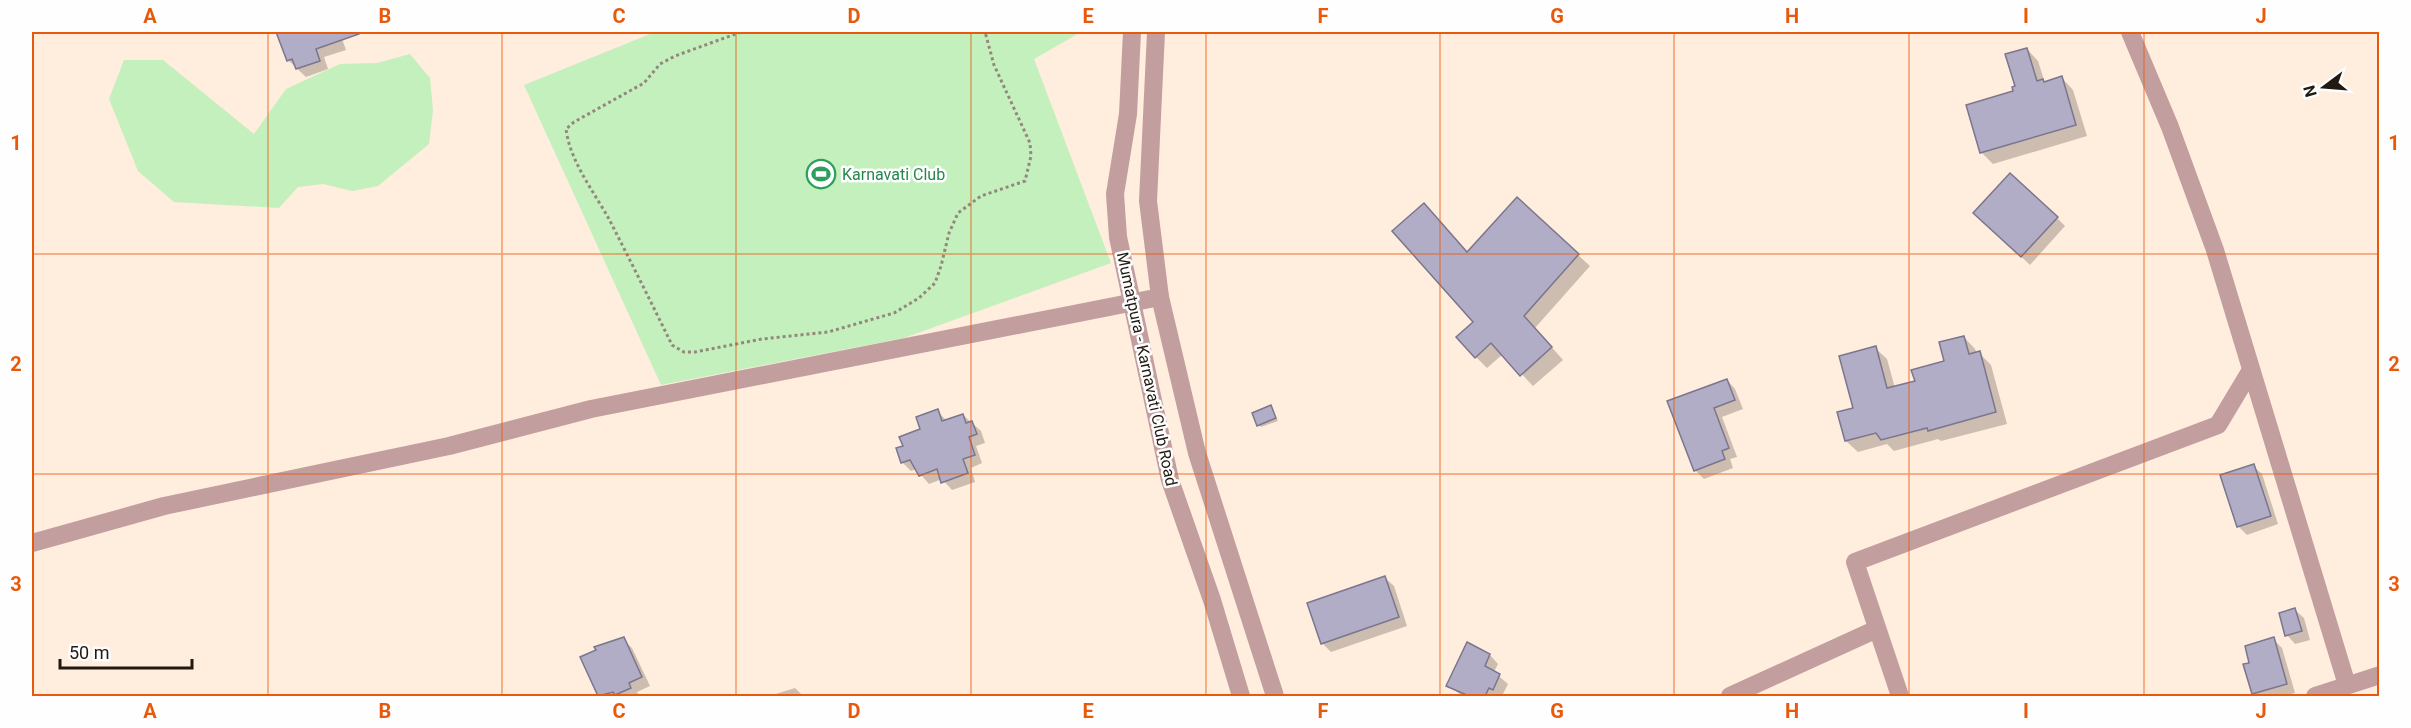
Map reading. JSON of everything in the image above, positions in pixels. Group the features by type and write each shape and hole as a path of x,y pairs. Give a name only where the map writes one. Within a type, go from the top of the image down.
{"street":[{"name":"Mumatpura - Karnavati Club Road","path":"1132,32 1128,114 1115,194 1118,237 1170,480 1212,600 1242,696"},
{"name":"Mumatpura - Karnavati Club Road","path":"1155,32 1148,201 1160,297 1197,453 1275,696"},
{"path":"2130,32 2170,127 2215,250 2347,685"},
{"path":"32,543 164,506 449,446 591,409 1160,297"},
{"path":"1900,696 1855,562 2218,425 2251,370"},
{"path":"1730,696 1877,629"},
{"path":"2315,696 2379,675"}],"path":[{"path":"741,32 660,64 644,83 574,122 566,129 568,141 577,160 615,230 672,345 684,352 695,352 762,339 828,332 894,313 919,298 935,283 949,233 958,213 981,196 1025,181 1029,170 1030,143 994,65 985,32"}],"green space":[{"name":"Karnavati Club","path":"655,32 1081,32 1034,59 1111,263 904,338 661,385 524,85"},
{"path":"410,54 430,78 433,110 429,144 378,186 352,191 323,184 298,187 279,208 174,202 138,171 109,99 124,60 163,60 254,134 286,89 340,64 377,63"}],"building":[{"path":"276,32 359,32 359,34 316,49 320,61 296,69 292,59 287,61"},
{"path":"2027,48 2037,81 2043,79 2044,82 2062,76 2076,125 1980,153 1966,105 2013,91 2012,87 2015,86 2005,54"},
{"path":"2010,173 2058,217 2021,257 1973,213"},
{"path":"1517,197 1579,254 1524,316 1552,347 1520,376 1491,343 1475,358 1456,337 1473,322 1392,231 1424,203 1467,252"},
{"path":"1964,336 1969,354 1980,351 1996,412 1928,431 1927,428 1881,440 1876,433 1845,441 1837,412 1853,408 1839,356 1876,346 1887,388 1915,381 1911,370 1944,361 1939,342"},
{"path":"1727,379 1735,400 1714,408 1729,448 1722,451 1725,459 1694,471 1667,401"},
{"path":"1271,405 1276,418 1257,426 1252,413"},
{"path":"938,409 942,421 963,414 966,423 972,421 977,434 969,437 975,455 963,459 968,473 941,483 937,469 919,476 910,460 901,463 896,448 903,446 899,437 920,429 916,417"},
{"path":"2254,464 2271,516 2237,527 2220,475"},
{"path":"1385,576 1399,617 1321,644 1307,603"},
{"path":"2295,608 2302,631 2285,636 2279,613"},
{"path":"624,637 642,677 629,683 631,688 615,695 613,692 598,696 580,657 596,650 594,647"},
{"path":"2274,637 2287,684 2252,694 2243,664 2249,663 2245,646"},
{"path":"1467,642 1490,654 1485,666 1500,674 1493,690 1489,688 1485,696 1469,696 1446,686"}],"place":[{"name":"Karnavati Club","path":"821,174"}]}
